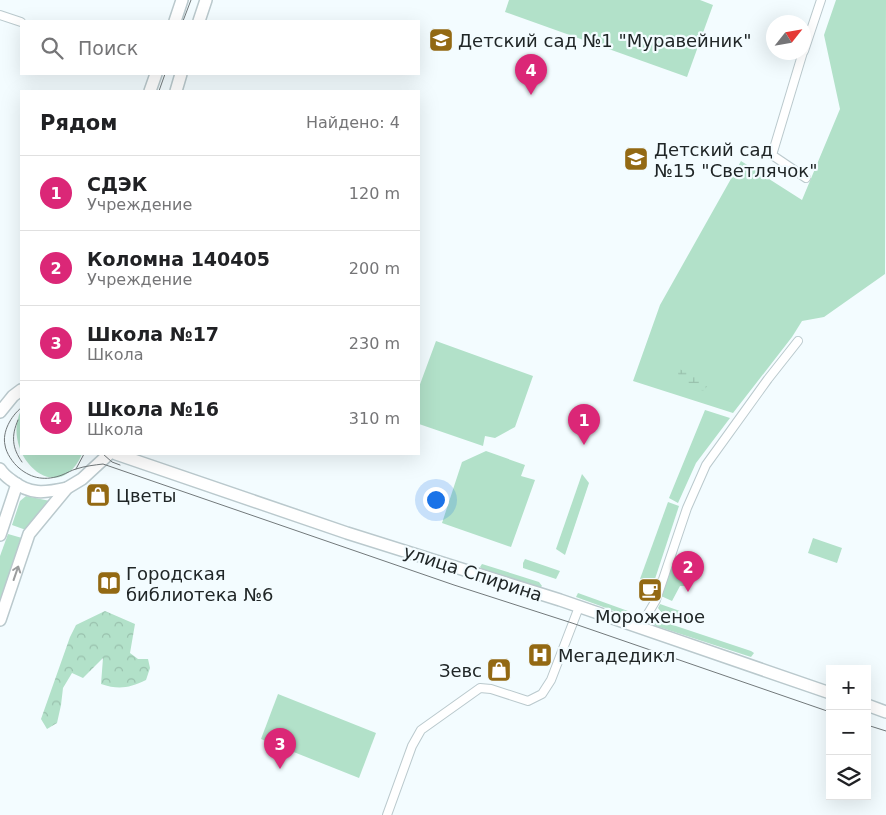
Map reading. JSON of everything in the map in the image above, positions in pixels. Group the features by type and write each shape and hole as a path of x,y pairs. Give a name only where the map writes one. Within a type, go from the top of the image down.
{"main road":[{"path":"174,20 182,0"},
{"path":"199,20 206,0"},
{"path":"150,90 156,75"},
{"path":"176,90 181,75"},
{"path":"0,412 20,391"},
{"path":"0,469 2,473 17,484 32,491 48,492 67,488 82,479 108,455"},
{"name":"улица Спирина","path":"119,455 347,533 640,627 826,691"},
{"path":"0,535 17,484"},
{"path":"0,620 29,534 67,488"},
{"path":"871,706 886,712"}],"street":[{"path":"811,29 821,0"},
{"path":"0,15 20,22"},
{"path":"801,60 772,155 806,178"},
{"path":"640,627 656,600 687,508 706,465 798,341"},
{"path":"388,815 412,746 421,730 480,688 491,689 528,700 542,694 551,680 579,607"}],"green space":[{"path":"509,0 700,0 713,5 687,77 505,12"},
{"path":"836,0 886,0 885,274 824,317 802,321 792,337 733,413 633,381 660,305 741,161 802,200 840,109 824,35"},
{"path":"436,341 533,376 515,427 495,438 485,436 483,446 420,424 420,384"},
{"path":"677,368 710,383 703,391 680,382"},
{"path":"705,410 730,418 696,463 678,503 669,498"},
{"path":"20,414 20,448 18,443 17,427"},
{"path":"486,451 525,465 521,476 535,480 511,547 442,523 462,462"},
{"path":"23,455 81,455 71,470 59,477 46,476 34,470"},
{"path":"582,474 589,483 565,555 556,549"},
{"path":"26,496 50,501 26,530 12,525 20,501"},
{"path":"668,502 679,506 652,588 648,587 640,579"},
{"path":"8,534 22,538 0,602 0,556"},
{"path":"813,538 842,548 837,563 808,553"},
{"path":"525,559 560,571 556,579 523,568"},
{"path":"482,564 539,582 542,586 540,588 482,569 480,567"},
{"path":"675,564 688,568 690,572 685,586 680,586 672,601 661,596 670,570"},
{"path":"578,593 628,611 631,615 628,616 576,597"},
{"path":"660,604 697,617 697,619 692,622 661,612 658,608"},
{"path":"105,611 135,624 130,653 138,659 148,659 150,668 146,680 124,687 101,684 103,658 83,678 72,673 63,688 57,723 47,729 41,719 70,637 76,625"},
{"path":"652,618 754,653 751,657 650,624 648,621"},
{"path":"278,694 376,733 359,778 261,739"}],"tram line":[{"path":"183,20 191,0"},
{"path":"159,90 165,75"},
{"path":"20,409 8,425 4,440 5,445 14,463 24,472 34,477 50,478 79,468 103,464 826,711"},
{"path":"18,420 14,431 14,447 22,462"},
{"path":"76,469 83,455"},
{"path":"104,455 112,462 120,465"},
{"path":"871,726 886,731"}],"place":[{"name":"Детский сад №1 \"Муравейник\"","path":"441,40"},
{"name":"Школа №16","path":"531,95"},
{"name":"Детский сад №15 \"Светлячок\"","path":"636,159"},
{"name":"СДЭК","path":"584,445"},
{"name":"Цветы","path":"98,495"},
{"name":"Городская библиотека №6","path":"109,583"},
{"name":"Мороженое","path":"650,590"},
{"name":"Коломна 140405","path":"688,592"},
{"name":"Мегадедикл","path":"540,655"},
{"name":"Зевс","path":"499,670"},
{"name":"Школа №17","path":"280,769"}]}
